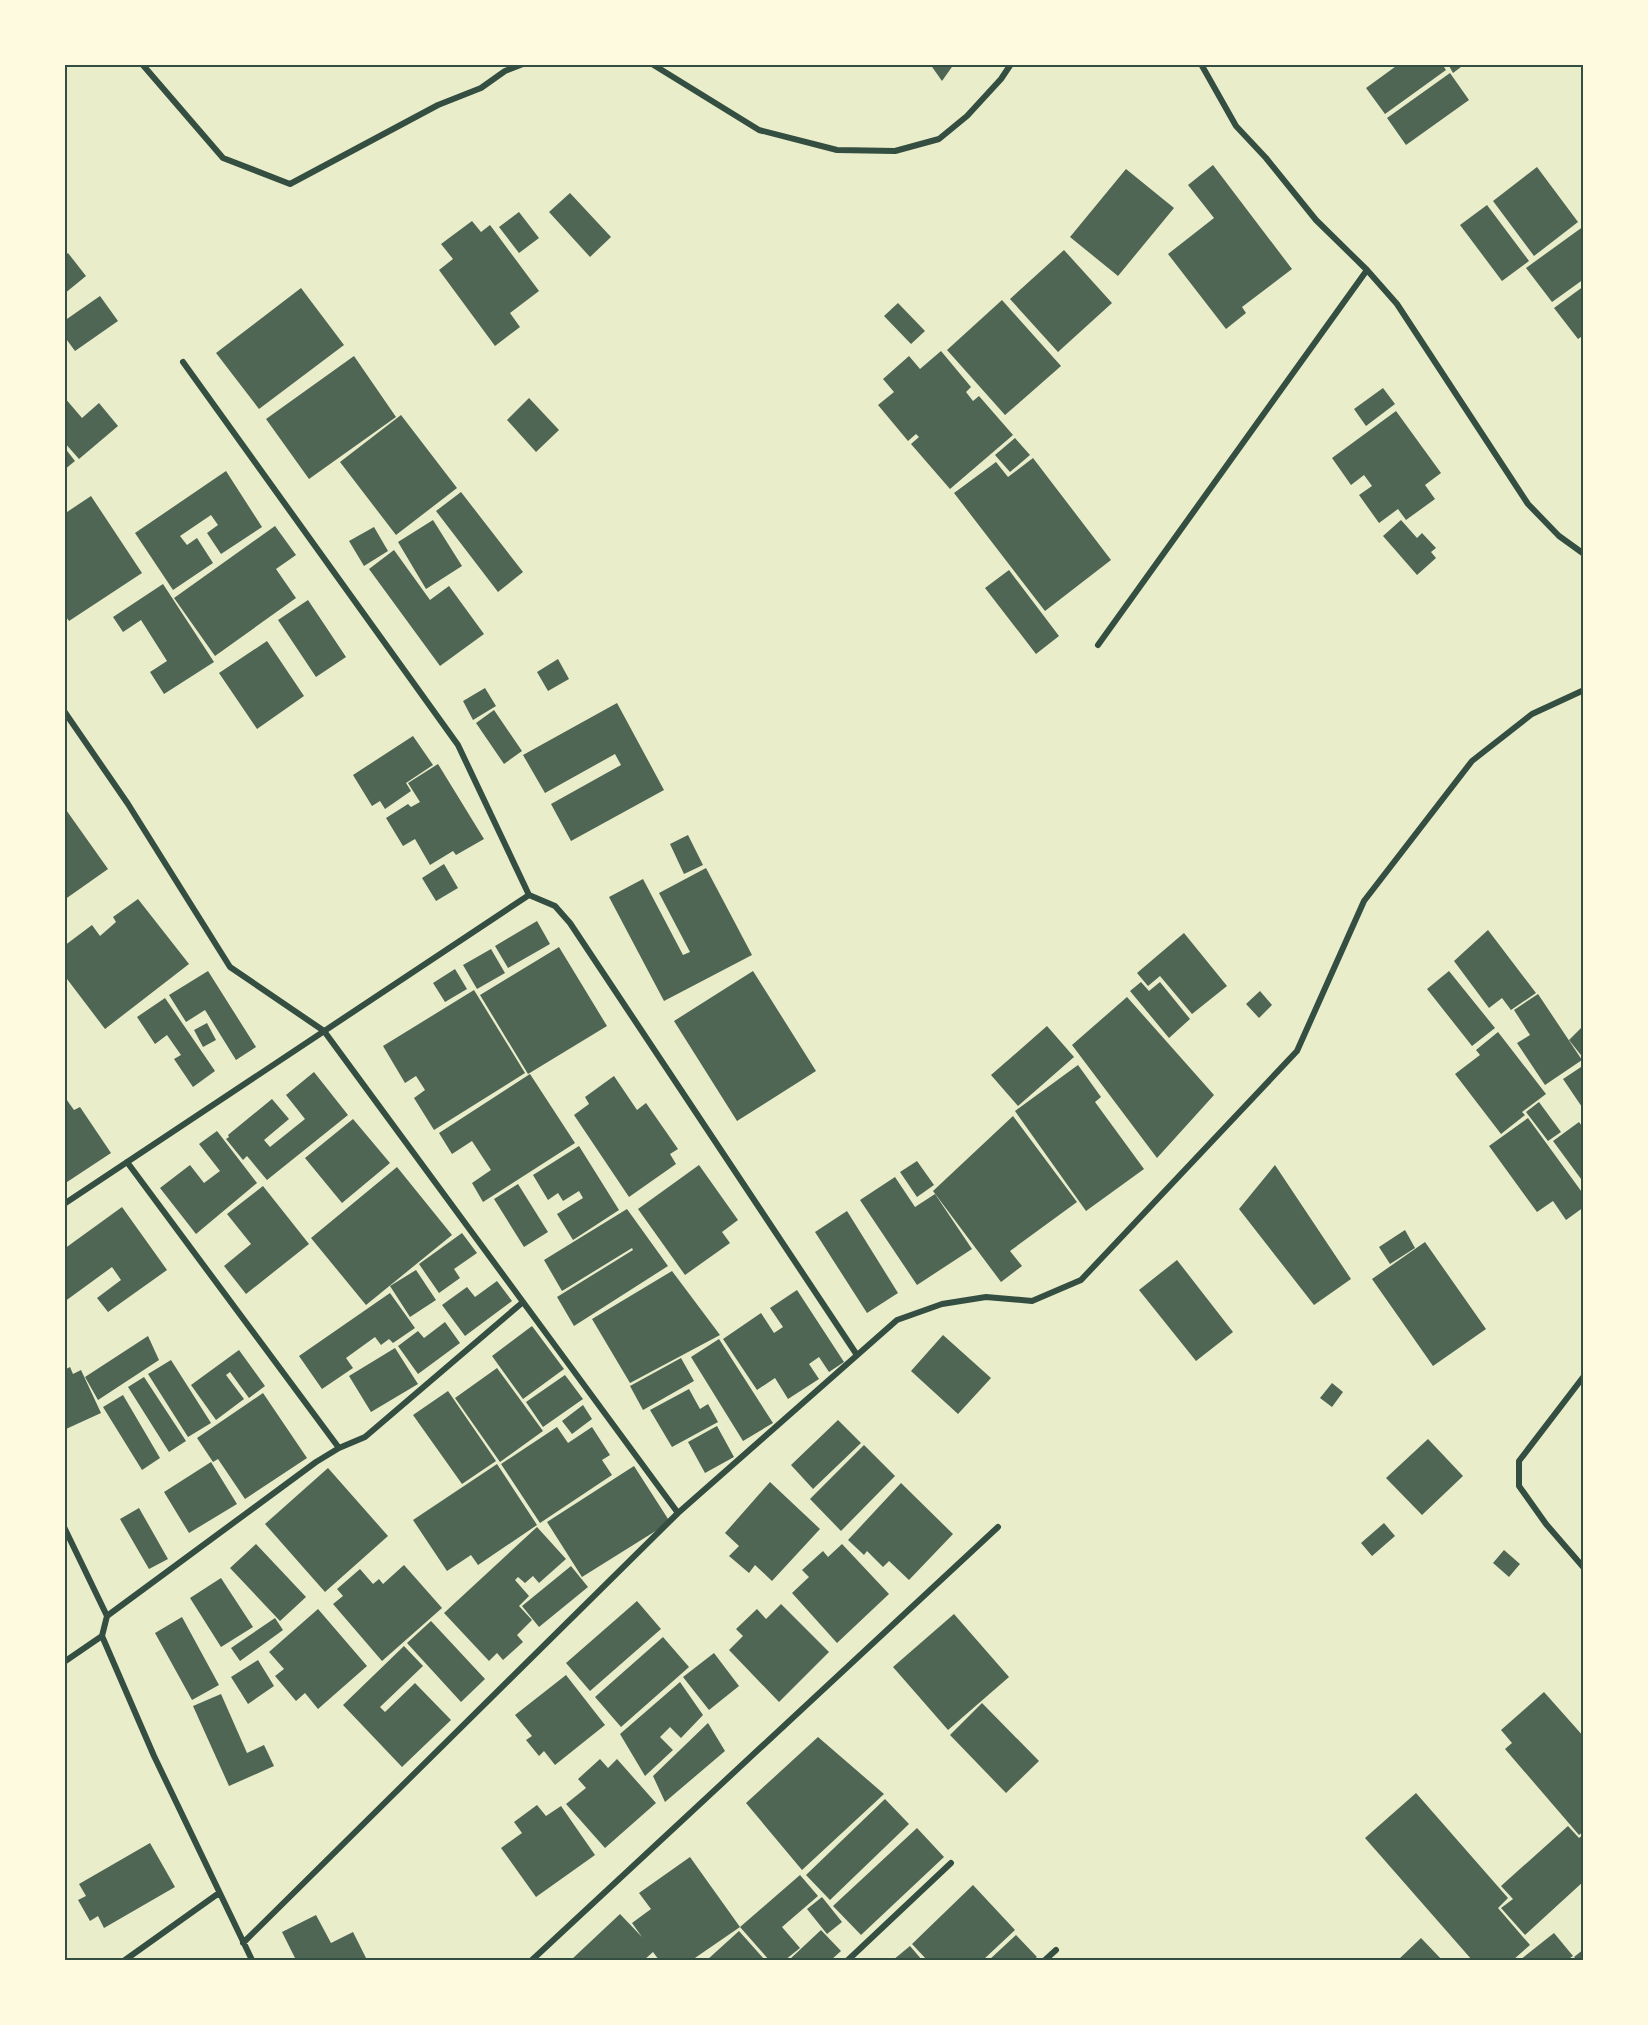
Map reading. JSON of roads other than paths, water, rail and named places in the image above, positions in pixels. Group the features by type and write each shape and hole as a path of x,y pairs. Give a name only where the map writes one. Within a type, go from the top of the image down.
{"street":[{"path":"142,64 223,158 290,184 438,105 481,88 505,71 523,64"},
{"path":"652,64 759,130 837,150 895,151 939,139 967,116 1001,79 1011,64"},
{"path":"1201,64 1236,126 1266,158 1316,220 1367,270 1397,304 1528,504 1559,536 1584,554"},
{"path":"1098,645 1367,270"},
{"path":"183,362 458,745 529,895 555,906 570,923 857,1355"},
{"path":"243,1942 678,1513 897,1320 942,1304 986,1297 1032,1301 1082,1280 1297,1051 1364,901 1472,761 1532,714 1584,690"},
{"path":"64,711 128,804 230,967 324,1031 678,1513"},
{"path":"64,1204 529,895"},
{"path":"127,1162 339,1448"},
{"path":"252,1960 154,1756 102,1636 107,1616 316,1462 339,1448 365,1437 523,1302"},
{"path":"1584,1376 1519,1461 1519,1486 1546,1524 1584,1568"},
{"path":"64,1527 107,1616"},
{"path":"531,1960 998,1527"},
{"path":"64,1662 102,1636"},
{"path":"848,1960 951,1863"},
{"path":"125,1960 219,1893"},
{"path":"1045,1960 1056,1950"}]}
